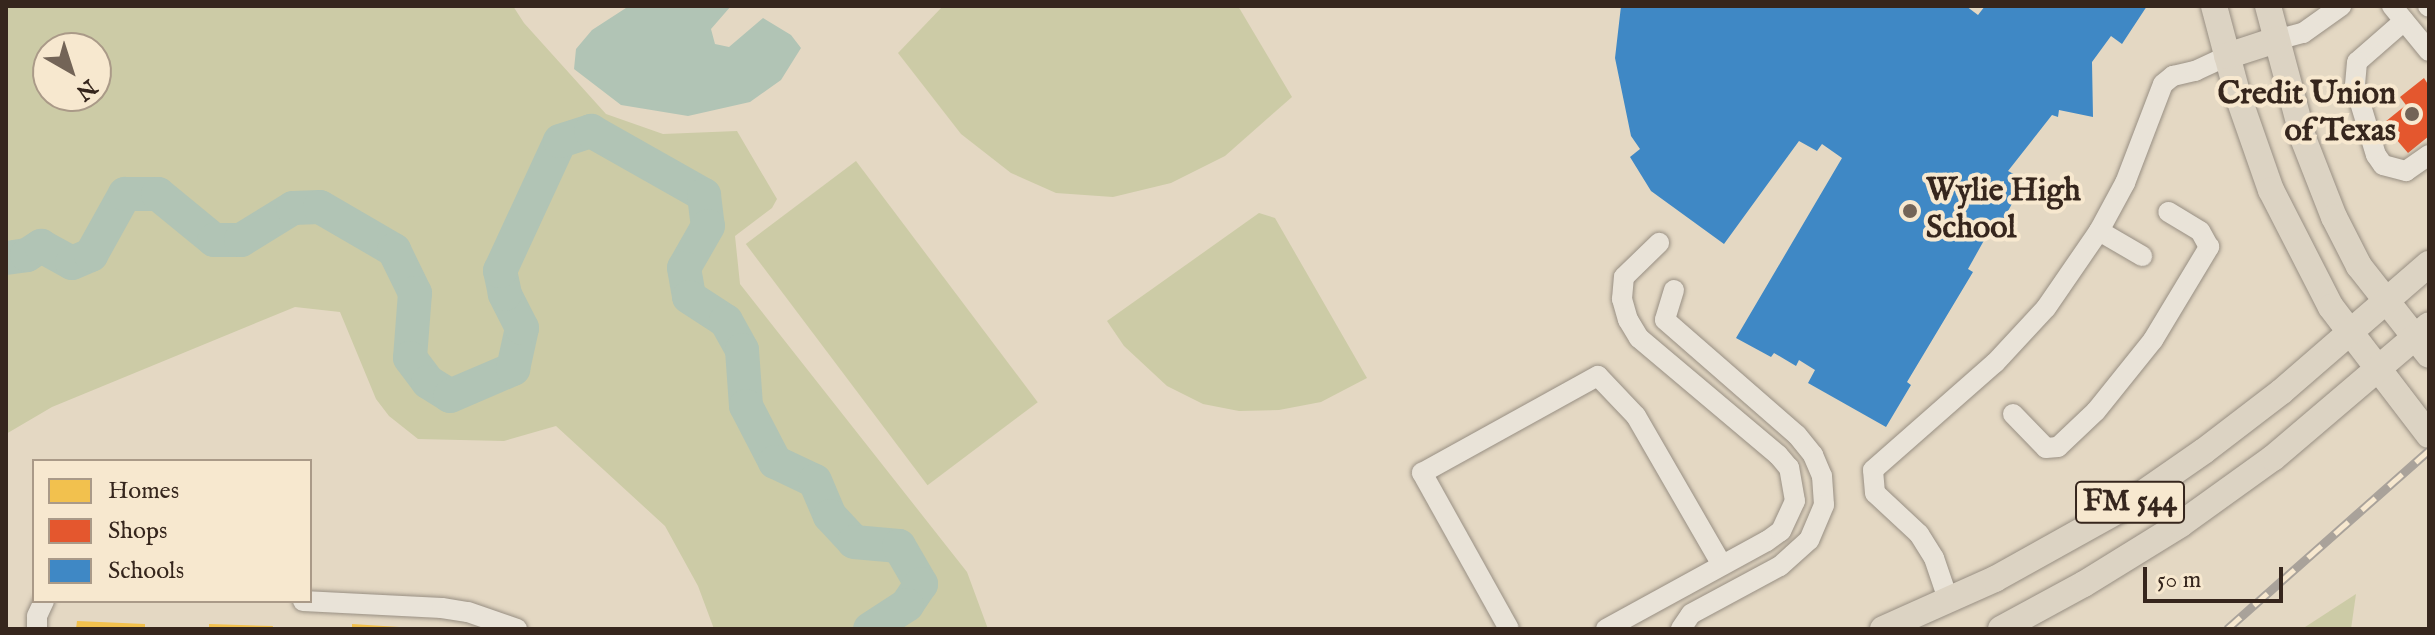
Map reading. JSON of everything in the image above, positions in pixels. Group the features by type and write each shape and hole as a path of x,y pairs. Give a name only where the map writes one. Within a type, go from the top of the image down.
{"main road":[{"path":"2214,6 2271,190 2331,307 2429,435"},
{"path":"2268,6 2303,138 2322,190 2359,266 2424,339"},
{"path":"2227,56 2276,40"},
{"name":"FM 544","path":"1883,629 1949,602 2119,510 2204,451 2429,264"},
{"name":"FM 544","path":"2001,629 2084,584 2181,524 2273,458 2378,369 2424,339"}],"lane":[{"path":"2276,40 2303,33 2341,6"},
{"path":"2429,51 2398,13 2357,62 2355,86 2376,155 2383,165 2394,171 2406,171 2429,155"},
{"path":"1949,602 1934,558 1919,534 1875,493 1873,470 1995,363 2046,308 2099,231 2142,144 2163,84 2173,76 2195,71 2227,56"},
{"path":"2013,414 2046,448 2058,447 2096,411 2153,340 2209,247 2200,231 2168,212"},
{"path":"2099,231 2142,256"},
{"path":"1606,629 1781,531 1790,517 1795,484 1778,455 1639,338 1628,320 1622,299 1624,277 1659,243"},
{"path":"1674,290 1665,320 1797,435 1813,455 1822,476 1824,505 1809,540 1780,566 1691,614 1681,629"},
{"path":"1509,629 1422,473 1598,376 1636,416 1722,565"},
{"path":"312,601 442,608 468,612 517,629"},
{"path":"37,629 37,616 43,603"}],"green space":[{"path":"6,6 513,6 524,23 606,114 663,134 737,131 777,199 772,208 735,236 740,284 967,572 988,629 714,629 698,586 665,526 556,426 504,441 418,439 389,416 376,399 340,312 295,307 52,407 6,434"},
{"path":"943,6 1238,6 1292,97 1225,156 1171,183 1113,197 1056,193 1011,173 961,134 898,53"},
{"path":"856,161 1038,402 928,485 746,244"},
{"path":"1259,213 1275,218 1367,378 1321,402 1279,410 1239,411 1203,404 1167,386 1124,346 1107,321"},
{"path":"2356,594 2351,629 2302,629"}],"shaded area":[{"path":"629,6 731,6 711,29 715,44 729,47 763,18 791,35 801,48 781,80 750,102 688,116 621,105 574,69 576,49 592,30"}],"building: Homes":[{"path":"77,621 145,624 145,629 76,629"},
{"path":"209,624 273,626 272,629 209,629"},
{"path":"352,624 399,627 399,629 352,629"}],"building: Shops":[{"name":"Credit Union of Texas","path":"2424,78 2429,86 2429,136 2408,153 2396,139 2391,143 2384,133 2389,129 2385,122 2406,105 2400,97"}],"building: Schools":[{"name":"Wylie High School","path":"1621,6 1966,6 1978,15 1985,6 2147,6 2122,44 2111,36 2092,62 2093,117 2059,110 2058,117 2052,115 2008,171 2025,180 2002,222 1996,219 1968,269 1973,272 1907,382 1911,385 1886,427 1808,383 1815,370 1799,360 1796,366 1774,353 1771,357 1736,338 1842,158 1822,144 1817,151 1799,141 1724,244 1651,191 1630,157 1640,149 1631,136 1615,58"}],"waterway":[{"path":"6,258 27,255 41,246 72,263 91,255 125,194 158,194 214,240 241,240 293,208 320,207 394,250 415,293 410,358 428,382 450,396 513,369 522,328 505,294 500,271 560,141 591,131 704,195 708,226 684,268 689,297 726,321 742,350 746,406 775,462 815,481 830,516 854,542 899,546 921,584 907,605 870,629"}],"railway":[{"path":"2227,629 2429,450"}],"place":[{"name":"Credit Union of Texas","path":"2412,114"},
{"name":"Wylie High School","path":"1910,211"}]}
